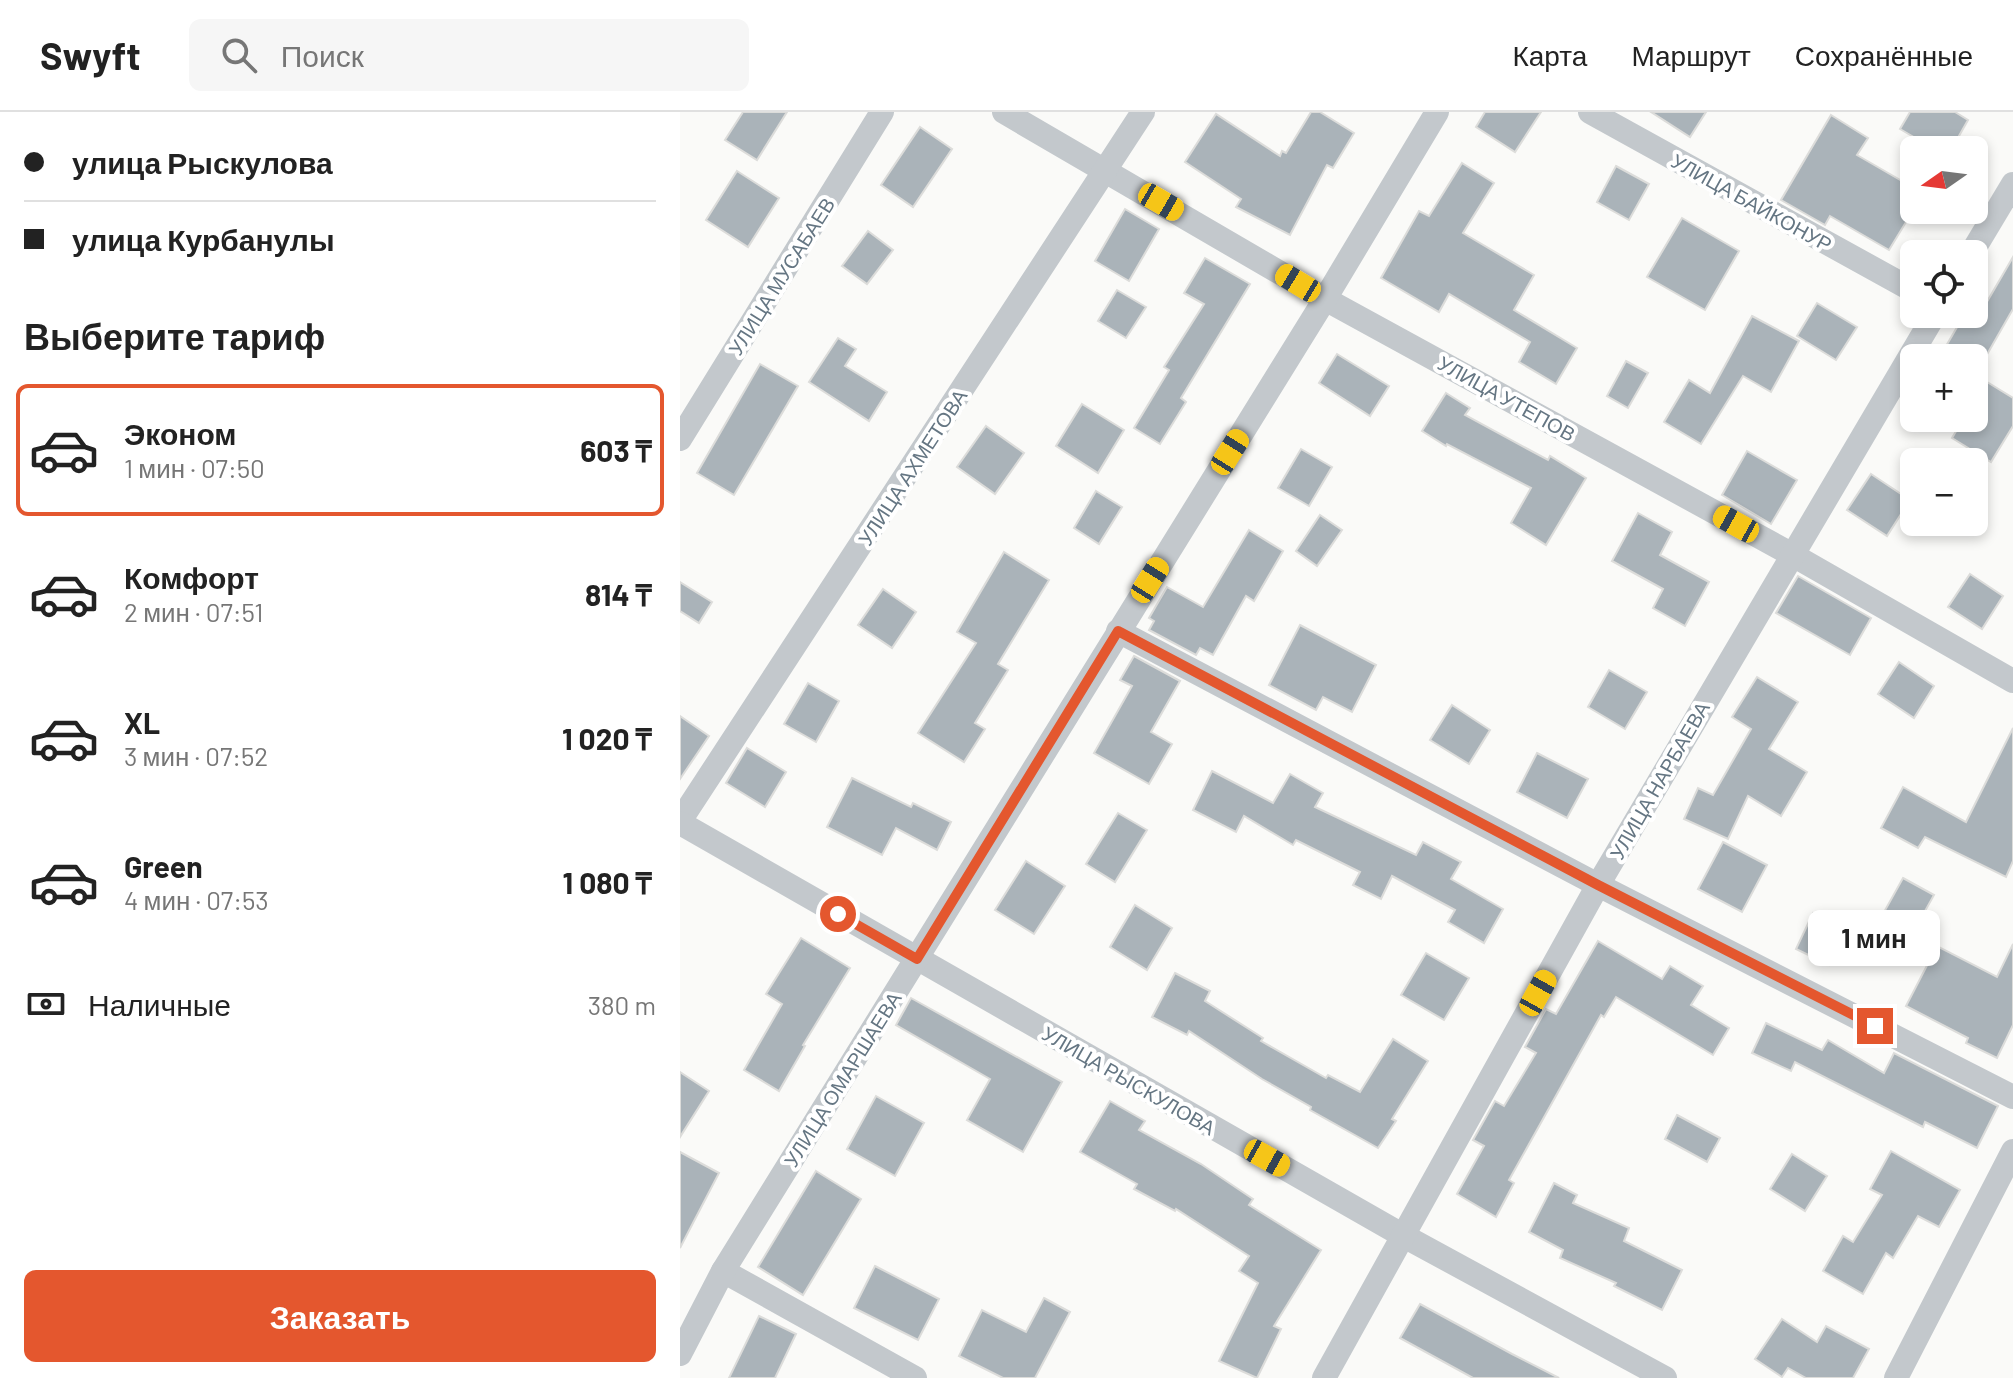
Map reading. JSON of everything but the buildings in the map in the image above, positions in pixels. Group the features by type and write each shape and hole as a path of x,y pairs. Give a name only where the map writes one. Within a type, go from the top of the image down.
{"street":[{"name":"УЛИЦА МУСАБАЕВ","path":"680,439 882,112"},
{"name":"УЛИЦА УТЕПОВ","path":"1004,112 1325,299 1791,554 2013,681"},
{"name":"УЛИЦА АХМЕТОВА","path":"680,822 1143,112"},
{"name":"УЛИЦА ОМАРШАЕВА","path":"680,1354 723,1271 1325,299 1437,112"},
{"name":"УЛИЦА БАЙКОНУР","path":"1590,112 1900,283"},
{"path":"1979,240 2013,184"},
{"name":"УЛИЦА НАРБАЕВА","path":"1324,1378 1598,885 1927,328"},
{"path":"1118,631 1598,885 2013,1097"},
{"name":"УЛИЦА РЫСКУЛОВА","path":"680,822 1402,1235 1665,1378"},
{"path":"1896,1378 2013,1151"},
{"path":"723,1271 915,1378"}],"route":[{"path":"838,914 917,959 1118,631 1598,885 1875,1026"}]}
